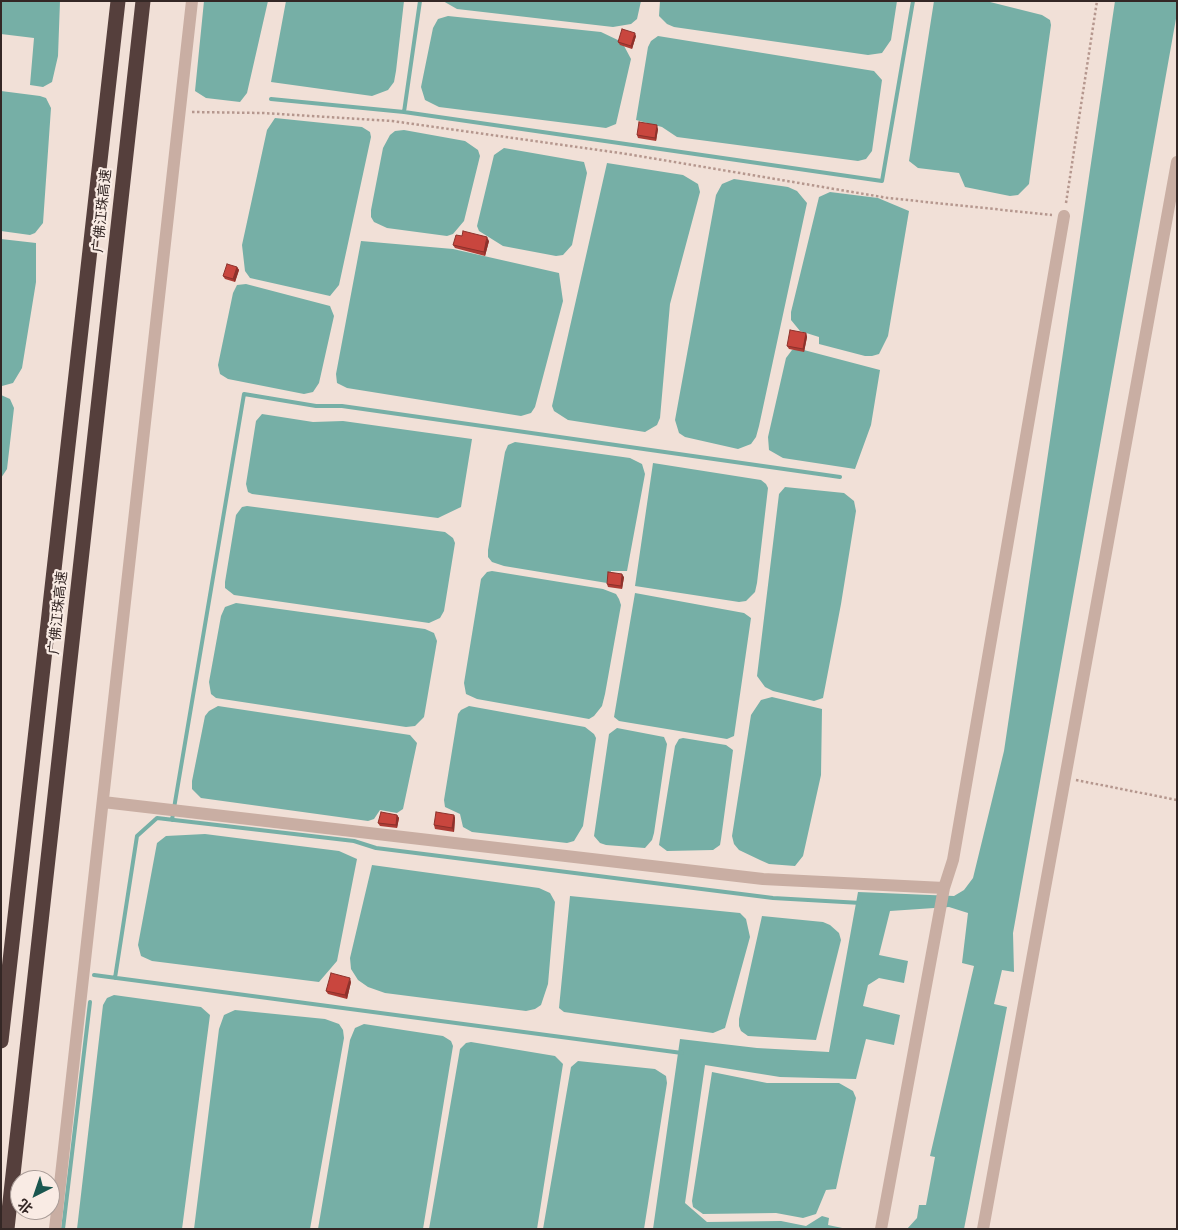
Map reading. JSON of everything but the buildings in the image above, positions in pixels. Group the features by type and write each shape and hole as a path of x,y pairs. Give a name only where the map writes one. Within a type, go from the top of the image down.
{"highway":[{"name":"广佛江珠高速","path":"1,1041 118,1"},
{"name":"广佛江珠高速","path":"7,1229 143,1"}],"street":[{"path":"55,1229 192,1"},
{"path":"983,1229 1177,162"},
{"path":"881,1229 944,888 955,851 1064,216"},
{"path":"103,802 763,879 944,888"}],"path":[{"path":"180,112 263,113 392,121 627,154 888,198 1064,216 1097,1"},
{"path":"1065,778 1177,800"}],"water":[{"path":"1,1 60,1 58,56 52,82 43,87 30,85 34,38 1,34"},
{"path":"204,1 268,1 247,93 240,102 206,98 195,91"},
{"path":"286,1 404,1 396,71 394,82 388,90 372,96 271,82"},
{"path":"443,1 641,1 637,19 631,24 613,27 457,9"},
{"path":"660,1 897,1 891,40 882,53 868,55 674,27 667,24 659,16"},
{"path":"934,1 986,1 1042,15 1050,20 1051,25 1029,184 1018,195 1010,196 965,187 959,173 918,168 909,161"},
{"path":"1115,1 1177,1 1177,13 1013,933 1014,972 1002,970 994,1004 1007,1007 964,1229 907,1229 917,1218 919,1205 926,1205 935,1157 930,1156 974,966 962,963 968,913 949,907 890,911 879,955 908,961 904,983 879,978 868,985 863,1006 900,1015 894,1045 866,1039 856,1079 780,1077 705,1065 685,1203 707,1222 781,1221 806,1226 822,1216 829,1218 828,1225 847,1229 653,1229 680,1039 757,1048 829,1052 858,892 954,896 964,890 973,878 1004,751"},
{"path":"448,16 601,32 622,42 631,59 616,124 606,128 439,107 425,100 421,87 433,28 438,19"},
{"path":"658,36 874,71 882,80 872,151 866,159 858,161 677,137 662,127 636,120 648,47 651,41"},
{"path":"1,91 46,98 51,108 43,223 35,233 30,235 1,231"},
{"path":"275,118 362,127 370,132 371,137 339,285 330,296 250,278 245,271 242,245 267,130"},
{"path":"404,130 465,141 478,150 480,156 464,221 453,234 447,236 387,228 374,222 371,217 383,148 390,135 395,131"},
{"path":"504,148 584,162 587,173 572,245 563,255 556,256 503,246 479,231 477,226 494,155"},
{"path":"607,163 683,175 698,184 700,192 670,304 660,418 657,425 645,432 568,420 554,411 552,406"},
{"path":"734,179 788,187 797,191 807,203 756,437 751,444 738,449 685,437 679,433 675,420 716,195 722,184"},
{"path":"830,192 878,198 909,211 888,336 879,354 872,356 865,356 819,344 819,337 800,331 791,320 791,312 819,197"},
{"path":"1,239 36,243 36,282 22,368 13,383 2,386"},
{"path":"361,241 453,249 559,273 563,301 535,407 531,413 521,416 347,388 337,383 336,374"},
{"path":"246,284 330,306 334,316 319,383 313,392 304,394 228,379 220,374 218,365 233,293 237,285"},
{"path":"800,349 880,370 871,425 855,469 783,458 769,450 768,437 786,358 792,350"},
{"path":"1,395 10,399 14,408 7,469 1,478"},
{"path":"262,414 313,422 343,421 472,439 461,507 438,518 252,494 248,492 246,484 256,421"},
{"path":"515,442 630,458 642,464 645,474 627,571 611,571 607,583 504,566 492,562 488,557 488,550 505,452 508,445"},
{"path":"653,463 761,480 766,484 768,488 757,583 755,592 746,601 739,602 635,586"},
{"path":"785,487 844,493 854,501 856,511 823,698 814,701 773,691 765,687 757,676 779,494"},
{"path":"247,506 445,532 453,538 455,543 444,611 440,618 429,623 234,595 225,588 225,582 236,515 242,507"},
{"path":"492,571 603,589 616,594 621,605 605,694 602,706 594,716 589,719 477,699 466,694 464,683 481,579 487,572"},
{"path":"635,593 744,613 751,618 734,736 727,739 619,721 614,717"},
{"path":"236,603 425,629 434,633 437,641 424,717 415,726 406,727 216,698 211,694 209,682 221,616 225,607"},
{"path":"772,697 822,709 821,775 803,856 795,866 769,864 739,850 734,844 732,836 751,715 761,700"},
{"path":"218,706 410,735 417,743 403,809 397,813 380,810 374,819 368,821 201,798 192,789 192,781 205,716 209,711"},
{"path":"469,706 585,727 594,734 596,738 583,826 574,841 567,843 472,832 463,827 460,814 445,807 444,800 458,714"},
{"path":"617,728 664,737 667,744 654,833 652,840 645,848 606,845 600,843 594,836 609,734"},
{"path":"679,739 726,745 733,750 720,845 713,850 667,851 659,845 675,746"},
{"path":"205,834 339,851 357,859 337,961 319,982 152,961 141,956 138,945 157,843 166,836"},
{"path":"372,865 539,888 550,893 555,902 548,984 541,1005 526,1011 385,993 368,987 358,980 351,969 350,958"},
{"path":"570,896 740,913 746,919 750,937 725,1028 713,1033 564,1012 559,1008"},
{"path":"762,916 823,922 839,933 841,940 816,1040 748,1036 741,1031 739,1019"},
{"path":"114,995 201,1007 210,1015 182,1229 77,1229 103,1005 107,998"},
{"path":"235,1010 325,1019 339,1024 343,1030 344,1038 310,1229 194,1229 219,1029 224,1015"},
{"path":"364,1024 443,1036 451,1041 453,1046 423,1229 318,1229 350,1040 355,1028"},
{"path":"471,1042 555,1056 563,1064 537,1229 429,1229 460,1049 466,1043"},
{"path":"578,1061 655,1069 666,1076 667,1083 644,1229 543,1229 571,1067"},
{"path":"712,1072 767,1083 839,1083 853,1091 856,1098 836,1189 826,1190 816,1214 803,1218 776,1213 703,1214 693,1207 692,1201"}],"waterway":[{"path":"404,112 420,1"},
{"path":"271,99 404,112 882,181 913,1"},
{"path":"172,820 244,394 316,406 342,406 840,477"},
{"path":"115,978 137,836 157,818 354,841 376,848 773,898 861,903"},
{"path":"94,975 682,1053"},
{"path":"63,1229 90,1002"}]}
